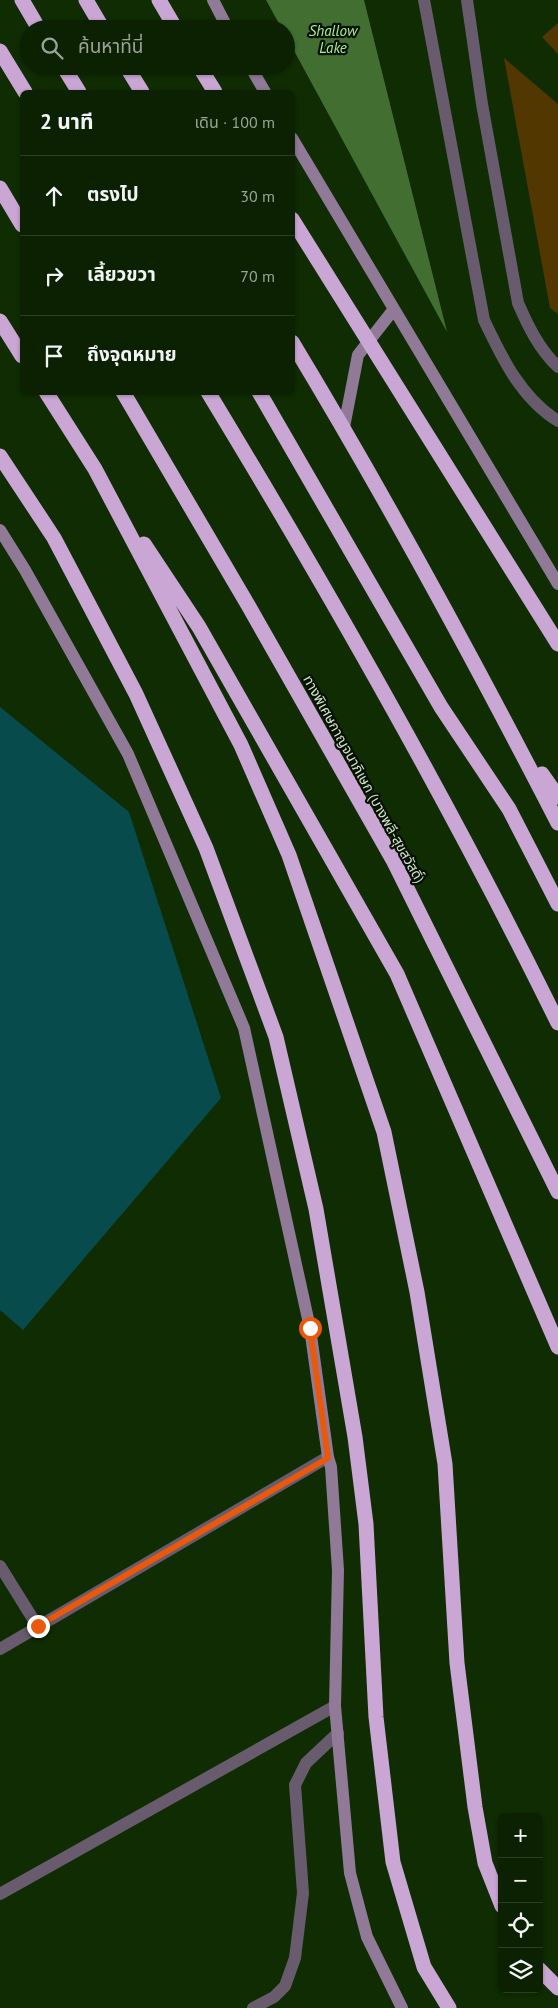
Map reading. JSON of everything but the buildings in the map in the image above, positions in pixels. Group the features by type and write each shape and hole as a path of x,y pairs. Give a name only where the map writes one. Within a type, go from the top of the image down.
{"highway":[{"path":"22,0 34,20"},
{"path":"86,0 98,20"},
{"path":"159,0 171,20"},
{"path":"0,51 24,90"},
{"path":"68,75 78,90"},
{"path":"132,75 141,90"},
{"path":"205,75 214,90"},
{"path":"0,188 20,222"},
{"path":"295,224 558,644"},
{"path":"0,322 20,353"},
{"path":"295,347 344,427 508,725 558,823"},
{"path":"48,395 199,627 397,974 558,1347"},
{"name":"ทางพิเศษกาญจนาภิเษก (บางพลี-สุขสวัสดิ์)","path":"125,395 248,605 393,860 558,1192"},
{"path":"210,395 314,568 440,792 558,1023"},
{"path":"261,395 441,706 509,809 558,904"},
{"path":"0,456 54,538 136,694 206,848 276,1037 316,1209 355,1437 366,1524 376,1717 393,1862 424,1967 449,2008"},
{"path":"95,469 241,745 289,855 384,1132 417,1292 445,1464 457,1663 474,1807 485,1863 501,1903"},
{"path":"508,725 558,797"},
{"path":"543,1973 558,1988"}],"street":[{"path":"212,0 223,20"},
{"path":"424,0 484,320 504,362 522,390 558,421"},
{"path":"468,0 482,104 518,303 531,332 549,358 558,366"},
{"path":"256,75 265,90"},
{"path":"295,143 558,584"},
{"path":"344,427 358,355 394,309"},
{"path":"0,530 25,570 128,754 244,1028 310,1328 331,1468 338,1570 336,1706 350,1873 367,1938 402,2008"},
{"path":"0,1649 328,1458"},
{"path":"0,1566 38,1626"},
{"path":"0,1894 336,1706"},
{"path":"253,2008 274,1997 285,1986 295,1958 303,1893 295,1785 306,1763 338,1733"}],"shaded area":[{"path":"558,23 558,54 542,37"},
{"path":"504,58 558,104 558,314 550,308"}],"water":[{"name":"Shallow Lake","path":"266,0 364,0 447,332 295,53 295,20 277,20"}],"route":[{"path":"38,1626 328,1458 310,1328"}]}
